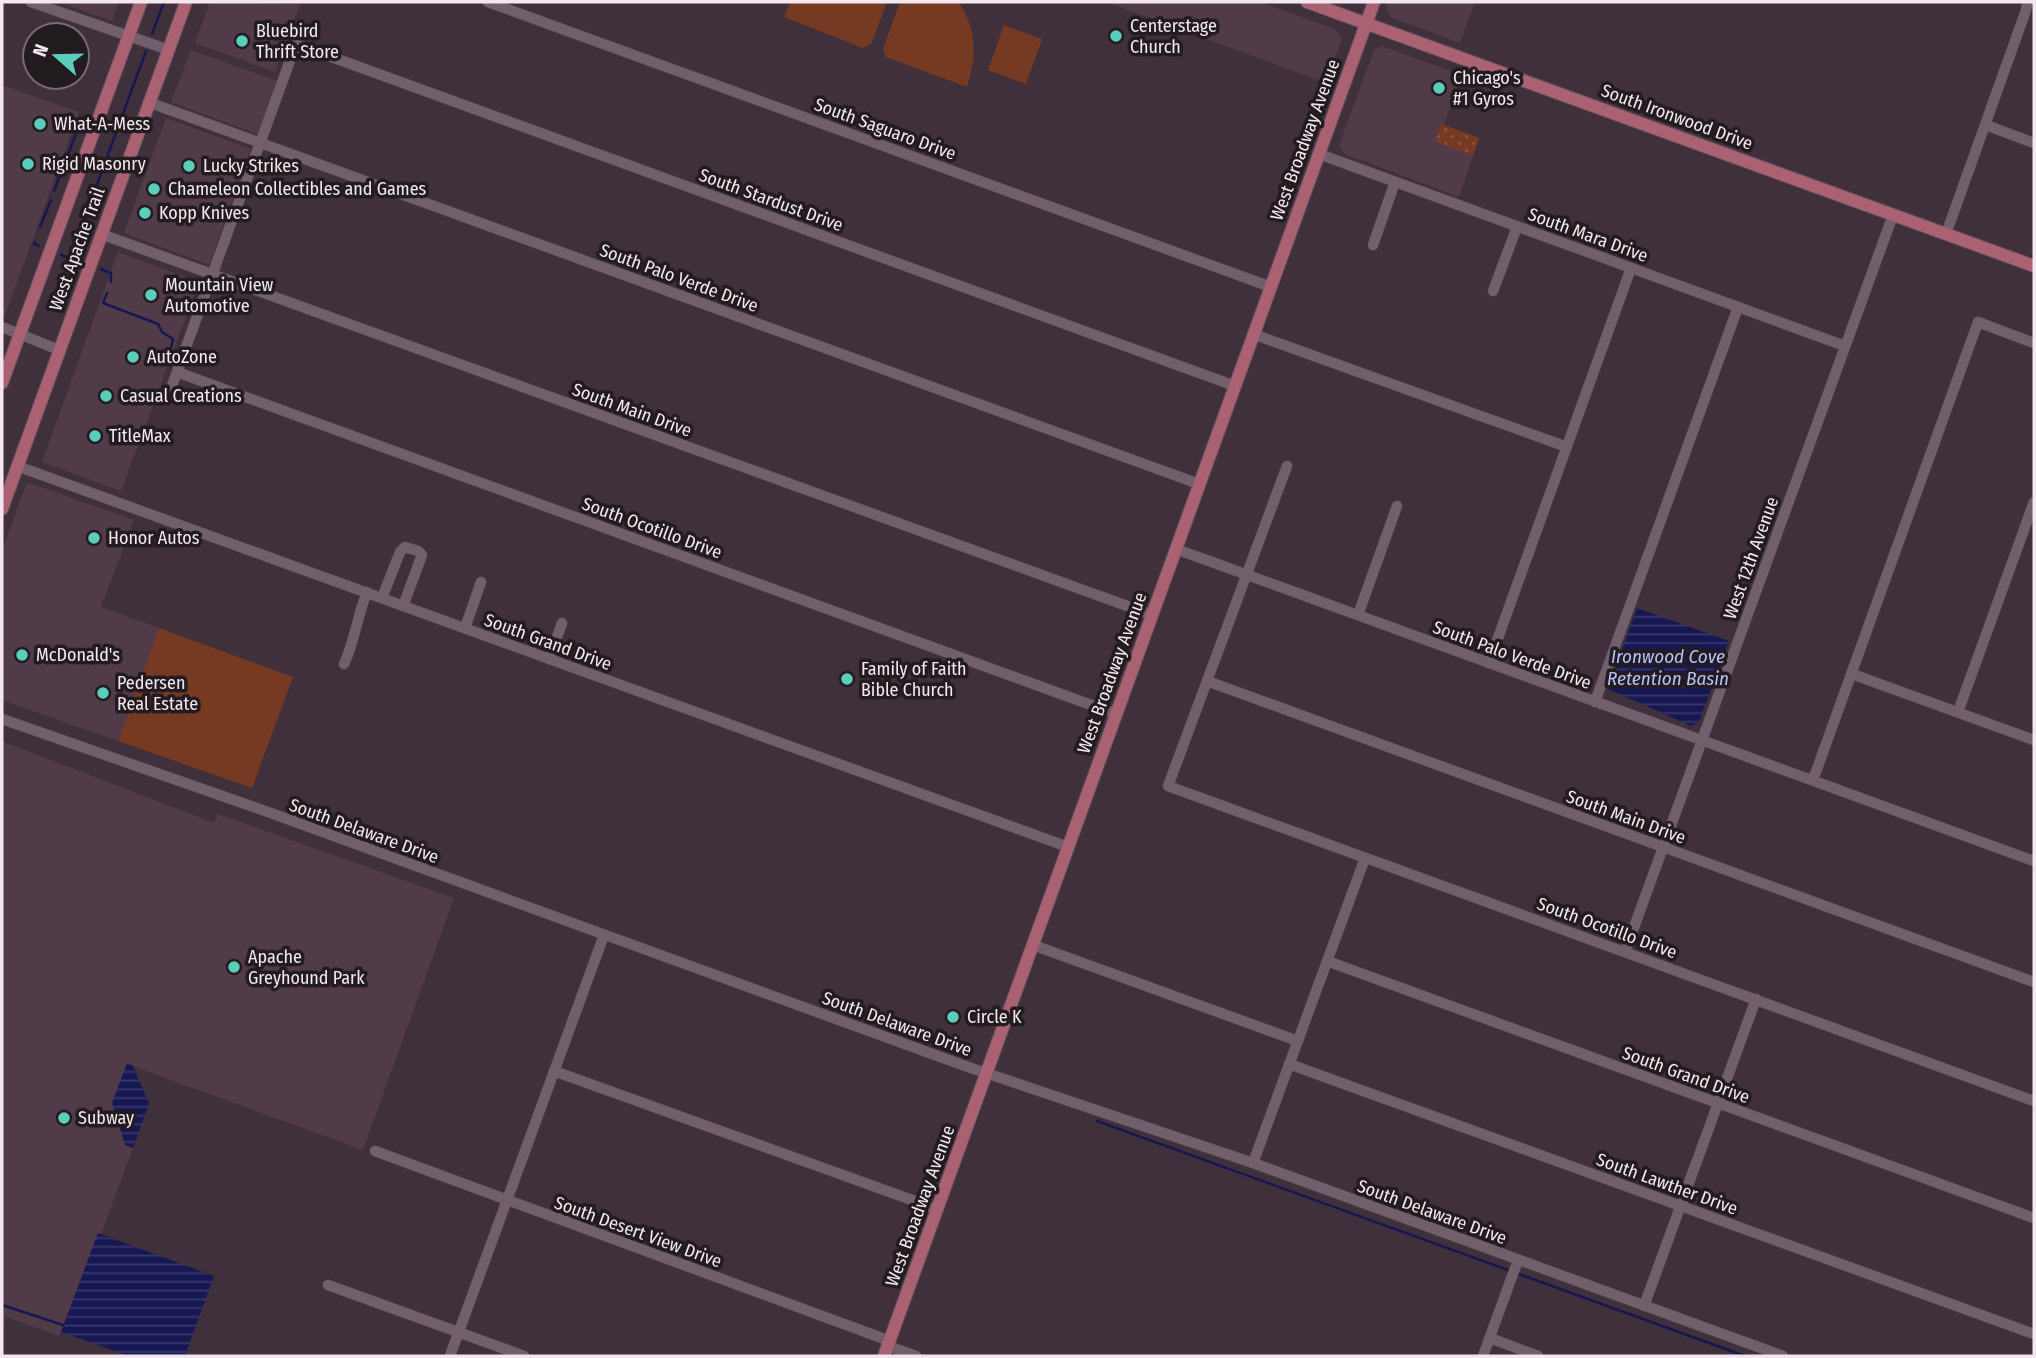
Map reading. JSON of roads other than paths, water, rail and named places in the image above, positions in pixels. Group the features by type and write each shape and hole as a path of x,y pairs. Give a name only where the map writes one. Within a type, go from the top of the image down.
{"main road":[{"name":"West Apache Trail","path":"2,383 141,2"},
{"name":"West Apache Trail","path":"2,509 186,2"},
{"name":"South Ironwood Drive","path":"1307,2 2034,266"},
{"name":"West Broadway Avenue","path":"887,1348 1374,2"}],"street":[{"path":"31,2 169,50"},
{"name":"South Saguaro Drive","path":"488,2 1271,287"},
{"path":"1946,234 2028,2"},
{"name":"South Stardust Drive","path":"261,143 296,44 1235,386"},
{"name":"South Palo Verde Drive","path":"148,102 1199,484"},
{"path":"1986,125 2034,143"},
{"path":"169,394 261,143"},
{"name":"South Mara Drive","path":"1319,154 1845,346"},
{"path":"1373,245 1395,182"},
{"name":"West 12th Avenue","path":"1625,952 1893,215"},
{"path":"1493,291 1517,227"},
{"name":"South Main Drive","path":"101,234 1152,615"},
{"path":"1489,663 1632,268"},
{"path":"1595,702 1738,307"},
{"path":"1813,780 1978,323 2034,343"},
{"path":"2,327 59,350"},
{"path":"1253,334 1567,447"},
{"name":"South Ocotillo Drive","path":"177,372 1116,714"},
{"name":"South Grand Drive","path":"18,466 1068,847"},
{"path":"1207,681 1287,466"},
{"path":"1958,712 2034,502"},
{"path":"1358,615 1397,506"},
{"path":"382,598 400,552 405,547 418,551 422,555 403,606"},
{"name":"South Palo Verde Drive","path":"1176,549 2034,861"},
{"path":"465,628 481,582"},
{"path":"344,664 367,592"},
{"path":"549,659 562,622"},
{"path":"1852,674 2034,740"},
{"name":"South Main Drive","path":"1207,681 2034,982"},
{"name":"South Ocotillo Drive","path":"1207,681 1168,786 2034,1101"},
{"name":"South Delaware Drive","path":"2,719 986,1073 1253,1163 1515,1269 1644,1306 1783,1356"},
{"path":"1253,1163 1365,858"},
{"path":"450,1356 604,935"},
{"path":"1033,945 1298,1041"},
{"name":"South Grand Drive","path":"1327,961 2034,1218"},
{"path":"1644,1306 1756,999"},
{"name":"South Lawther Drive","path":"1289,1064 2034,1334"},
{"path":"554,1071 937,1209"},
{"name":"South Desert View Drive","path":"375,1151 887,1348 916,1356"},
{"path":"1483,1356 1515,1269"},
{"path":"328,1285 524,1356"},
{"path":"1490,1338 1538,1356"}],"water":[{"name":"Ironwood Cove Retention Basin","path":"1637,608 1729,641 1699,722 1691,726 1608,689"},
{"path":"127,1063 133,1066 149,1104 133,1148 125,1145 112,1103"},
{"path":"98,1233 214,1276 185,1356 129,1356 61,1332"}],"waterway":[{"path":"152,34 164,2"},
{"path":"70,258 146,51"},
{"path":"66,160 76,133"},
{"path":"54,191 59,178"},
{"path":"40,227 51,200"},
{"path":"35,242 34,244 39,246"},
{"path":"61,255 78,261"},
{"path":"101,269 111,273 111,282"},
{"path":"107,293 103,303 158,324 162,332 173,339 170,352 174,355"},
{"path":"1097,1121 1745,1356"},
{"path":"2,1305 63,1325"}],"place":[{"name":"Centerstage Church","path":"1116,36"},
{"name":"Bluebird Thrift Store","path":"242,41"},
{"name":"Chicago's #1 Gyros","path":"1439,88"},
{"name":"What-A-Mess","path":"40,124"},
{"name":"Rigid Masonry","path":"28,164"},
{"name":"Lucky Strikes","path":"189,166"},
{"name":"Chameleon Collectibles and Games","path":"154,189"},
{"name":"Kopp Knives","path":"145,213"},
{"name":"Mountain View Automotive","path":"151,295"},
{"name":"AutoZone","path":"133,357"},
{"name":"Casual Creations","path":"106,396"},
{"name":"TitleMax","path":"95,436"},
{"name":"Honor Autos","path":"94,538"},
{"name":"McDonald's","path":"22,655"},
{"name":"Family of Faith Bible Church","path":"847,679"},
{"name":"Pedersen Real Estate","path":"103,693"},
{"name":"Apache Greyhound Park","path":"234,967"},
{"name":"Circle K","path":"953,1017"},
{"name":"Subway","path":"64,1118"}]}
